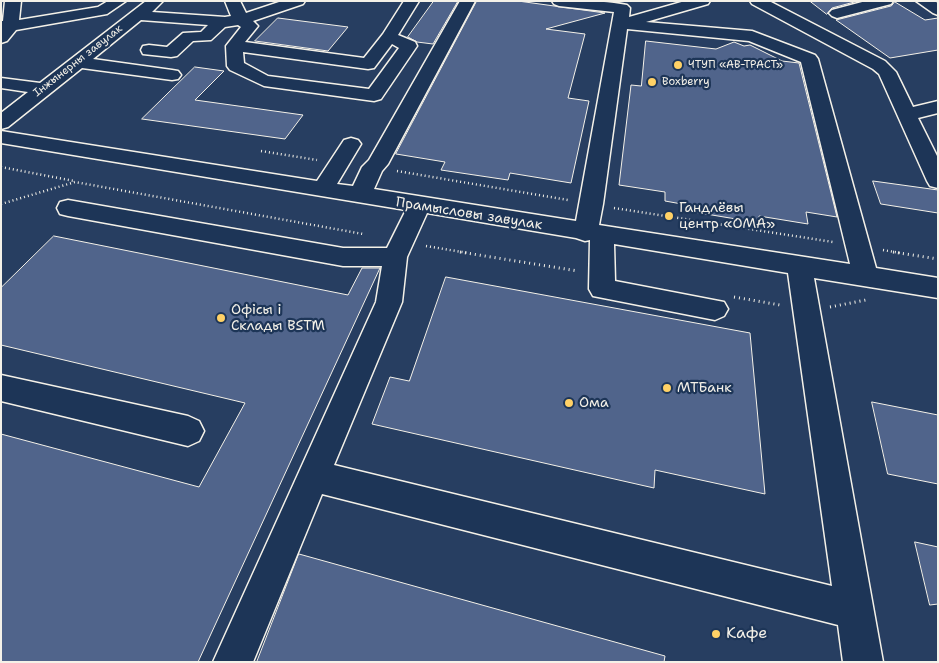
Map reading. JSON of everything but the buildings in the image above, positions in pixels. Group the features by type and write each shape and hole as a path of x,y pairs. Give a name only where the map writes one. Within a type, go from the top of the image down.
{"street":[{"path":"13,1 5,30 102,11 119,1"},
{"name":"Інжынерны завулак","path":"1,123 156,1"},
{"path":"232,1 241,20 250,26 234,46 236,66 264,81 374,95 408,46 389,37"},
{"path":"136,15 221,22 241,20 298,1"},
{"path":"234,46 368,64 389,37 412,1"},
{"path":"360,196 373,167 377,164 468,1"},
{"path":"559,1 622,8 592,204 593,234 603,275 602,289 722,302"},
{"path":"620,24 703,1"},
{"path":"757,1 879,66 886,72 906,115 930,148 938,181"},
{"path":"837,13 886,1"},
{"path":"922,1 938,10"},
{"path":"149,50 171,52 190,36 205,37 221,22"},
{"path":"620,24 752,36 809,59 866,277"},
{"path":"77,62 172,75"},
{"path":"1,83 42,89"},
{"path":"906,115 938,107"},
{"name":"Прамысловы завулак","path":"1,137 418,206 938,288"},
{"path":"322,190 351,144"},
{"path":"233,662 389,302 398,249 418,206"},
{"path":"68,208 343,256 398,249"},
{"path":"800,267 862,662"},
{"path":"1,388 188,431"},
{"path":"313,476 854,610"}],"path":[{"path":"261,151 338,163"},
{"path":"1,167 398,249 603,275"},
{"path":"373,167 726,225"},
{"path":"1,204 75,182"},
{"path":"722,302 808,310 866,300 875,302"}],"place":[{"name":"ЧТУП «АВ-ТРАСТ»","path":"678,65"},
{"name":"Boxberry","path":"652,82"},
{"name":"Гандлёвы центр «ОМА»","path":"669,216"},
{"name":"Офісы і Склады BSTM","path":"221,318"},
{"name":"МТБанк","path":"667,388"},
{"name":"Ома","path":"569,403"},
{"name":"Кафе","path":"716,634"}]}
